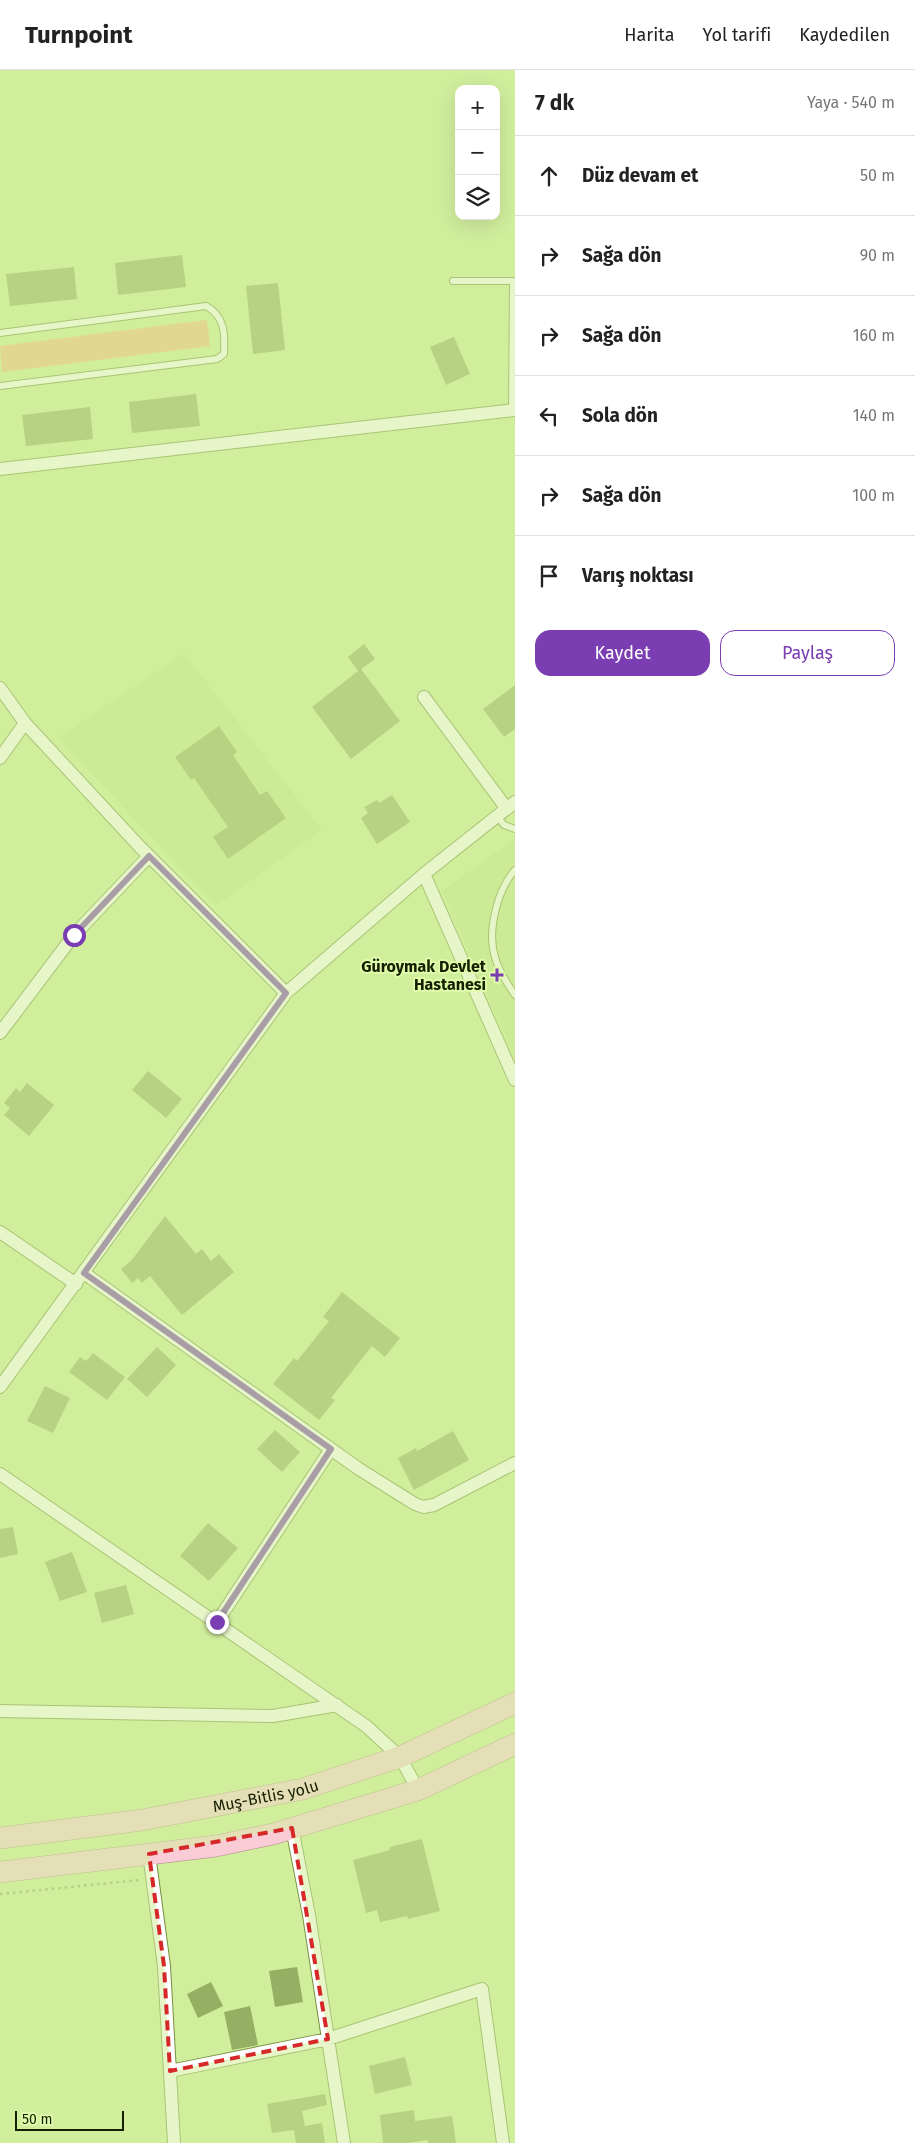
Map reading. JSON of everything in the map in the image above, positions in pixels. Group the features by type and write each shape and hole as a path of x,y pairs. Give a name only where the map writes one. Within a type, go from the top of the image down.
{"highway":[{"name":"Muş-Bitlis yolu","path":"0,1838 142,1820 303,1789 400,1757 515,1703"},
{"path":"0,1872 216,1846 292,1828 418,1790 515,1744"}],"street":[{"path":"0,469 514,411"},
{"path":"0,688 25,723 149,856 286,993"},
{"path":"0,1387 286,993 424,874 506,809 424,697"},
{"path":"0,758 25,723"},
{"path":"0,1033 74,935 149,856"},
{"path":"424,874 515,1080"},
{"path":"0,1232 76,1284"},
{"path":"84,1273 331,1449 415,1504 423,1507 434,1505 515,1463"},
{"path":"217,1622 331,1449"},
{"path":"0,1474 366,1726 400,1757 418,1790"},
{"path":"0,1711 273,1716 337,1705"},
{"path":"292,1828 309,1915 344,2143"},
{"path":"149,1854 164,1966 174,2143"},
{"path":"170,2071 328,2039 482,1989 503,2143"}],"lane":[{"path":"453,281 513,281 514,411"},
{"path":"0,333 206,306 215,310 221,318 225,339 224,354 217,359 0,386"},
{"path":"506,809 504,825 515,829"},
{"path":"515,870 510,875 498,900 492,929 494,957 515,995"}],"path":[{"path":"0,1894 152,1878"}],"highlighted area":[{"path":"292,1828 328,2039 170,2071 164,1966 149,1854"}],"shaded area":[{"path":"207,320 210,346 2,372 0,346"},
{"path":"184,653 322,830 216,906 58,738"},
{"name":"Güroymak Devlet Hastanesi","path":"515,838 515,1058 442,891"}],"building":[{"path":"182,255 186,287 118,295 115,263"},
{"path":"74,267 77,299 10,306 6,274"},
{"path":"278,283 285,350 253,354 246,286"},
{"path":"454,337 470,374 446,385 430,347"},
{"path":"196,394 200,426 132,433 129,402"},
{"path":"90,407 93,439 26,446 22,415"},
{"path":"364,644 375,659 361,669 400,721 351,759 312,707 358,671 348,657"},
{"path":"515,685 515,729 504,737 483,709"},
{"path":"219,726 237,752 233,755 260,795 267,791 286,818 228,859 213,837 228,827 194,778 191,780 175,757"},
{"path":"392,795 410,822 377,844 361,818 368,813 364,807 377,800 379,803"},
{"path":"148,1071 182,1099 166,1118 132,1090"},
{"path":"27,1083 54,1105 29,1136 4,1115 10,1108 4,1103 16,1088 20,1092"},
{"path":"165,1216 196,1254 202,1249 211,1261 219,1254 234,1272 182,1315 150,1276 142,1283 138,1278 132,1283 121,1269 131,1261"},
{"path":"342,1292 400,1338 385,1357 372,1346 331,1398 335,1400 319,1420 273,1384 294,1358 297,1361 329,1321 323,1317"},
{"path":"157,1347 176,1365 147,1397 127,1379"},
{"path":"93,1353 125,1377 107,1400 69,1372 80,1357 86,1361"},
{"path":"45,1386 70,1398 53,1433 27,1421"},
{"path":"275,1430 300,1452 282,1472 257,1449"},
{"path":"453,1431 469,1460 414,1490 398,1458 416,1448 417,1451"},
{"path":"208,1523 238,1548 209,1581 180,1556"},
{"path":"13,1527 18,1554 0,1558 0,1529"},
{"path":"72,1552 87,1592 60,1601 45,1562"},
{"path":"126,1585 134,1614 102,1623 94,1593"},
{"path":"422,1839 440,1911 408,1919 407,1916 380,1922 377,1910 366,1913 353,1860 390,1850 390,1847"},
{"path":"297,1967 303,2002 275,2007 269,1971"},
{"path":"211,1982 223,2006 198,2018 187,1994"},
{"path":"250,2006 258,2045 232,2050 224,2012"},
{"path":"405,2057 412,2085 375,2094 369,2066"},
{"path":"325,2094 327,2105 302,2111 305,2126 322,2123 325,2143 296,2143 294,2130 272,2133 267,2104"},
{"path":"414,2110 415,2121 452,2116 456,2143 428,2143 428,2140 407,2143 383,2143 380,2115"}],"place":[{"name":"Güroymak Devlet Hastanesi","path":"497,975"}],"route":[{"path":"74,935 149,856 286,993 84,1273 331,1449 217,1622"}]}
